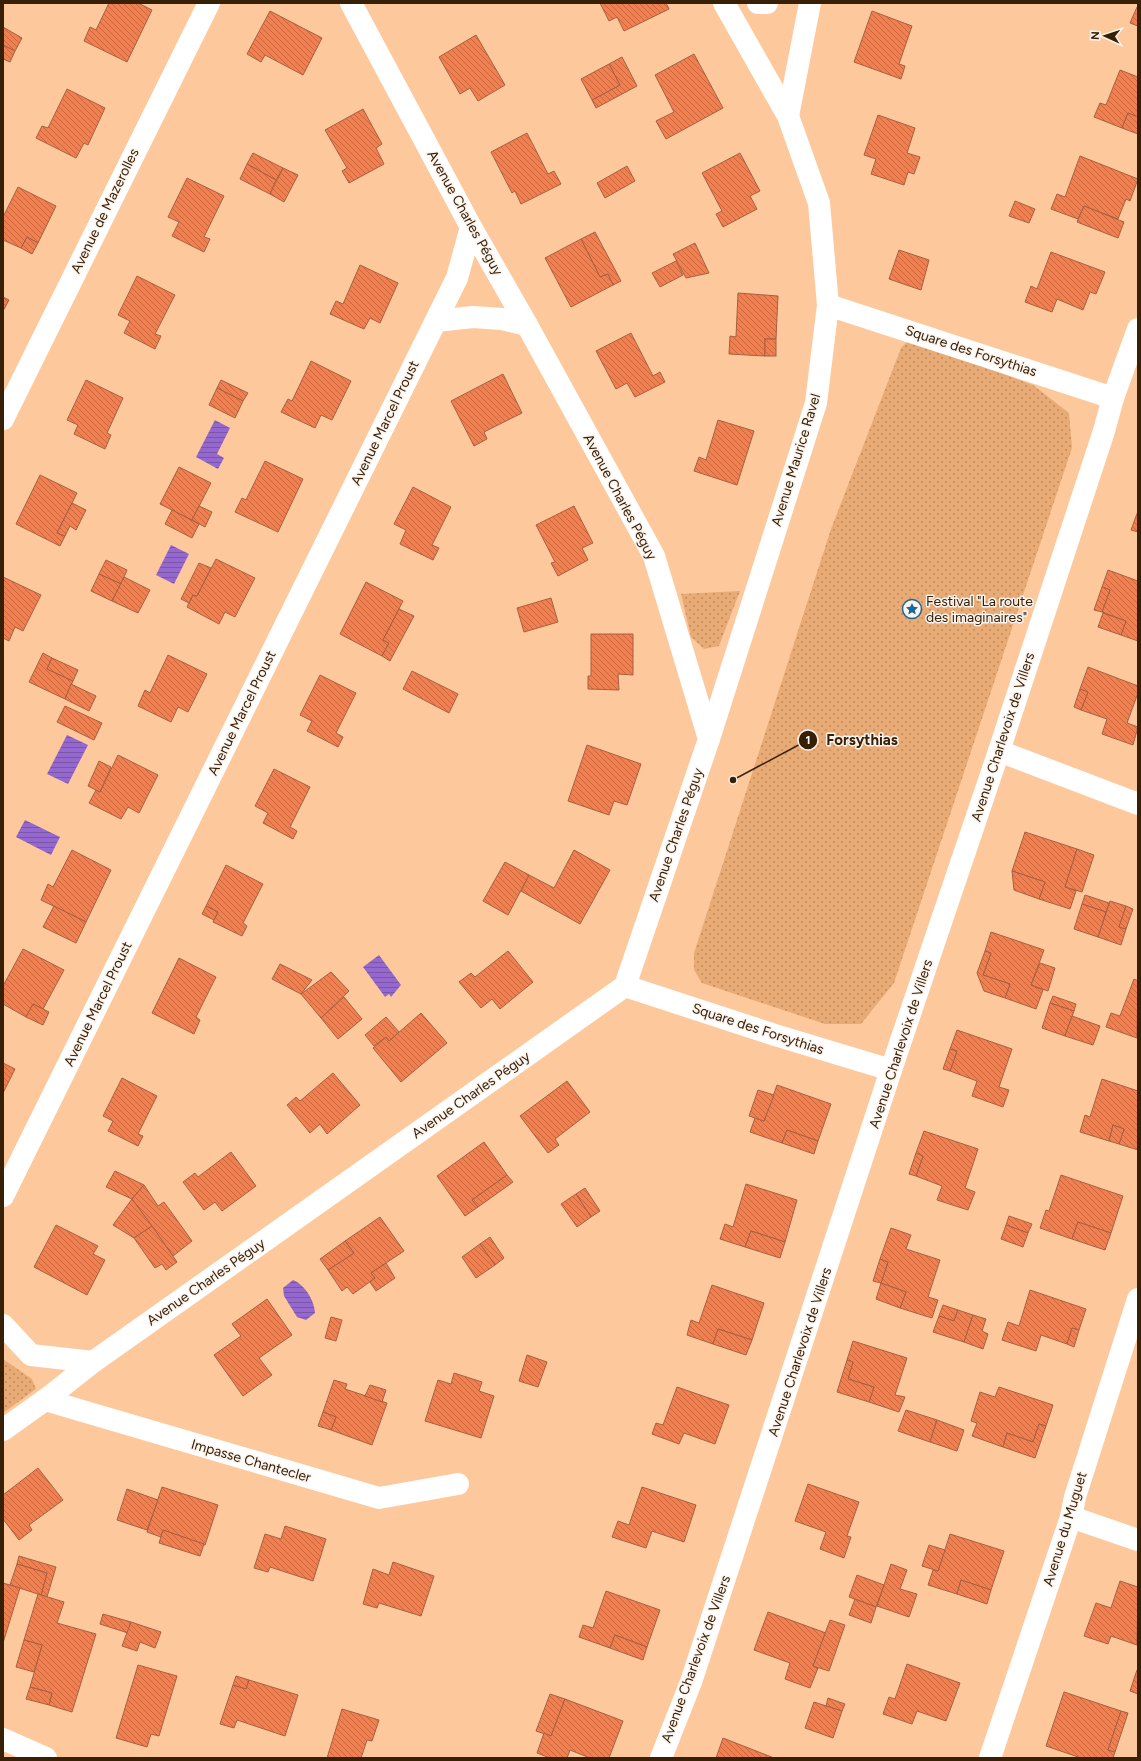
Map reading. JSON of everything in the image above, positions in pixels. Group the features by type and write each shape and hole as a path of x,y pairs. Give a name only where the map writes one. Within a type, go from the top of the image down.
{"street":[{"name":"Avenue de Mazerolles","path":"3,419 208,3"},
{"name":"Avenue Charles Péguy","path":"3,1430 46,1400 93,1362 624,986 709,739 654,556 527,325 471,227 351,3"},
{"name":"Avenue Maurice Ravel","path":"709,739 816,403 828,305 819,203 788,116 724,3"},
{"path":"758,3 767,3"},
{"path":"788,116 810,3"},
{"name":"Avenue Marcel Proust","path":"3,1196 457,278 471,227"},
{"name":"Square des Forsythias","path":"828,305 1113,398"},
{"path":"436,321 473,317 502,319 527,325"},
{"name":"Avenue Charlevoix de Villers","path":"661,1758 691,1682 891,1070 999,751 1104,432 1113,398 1138,329"},
{"path":"999,751 1138,804"},
{"name":"Square des Forsythias","path":"624,986 775,1035 891,1070"},
{"name":"Avenue du Muguet","path":"990,1758 1071,1517 1075,1496 1138,1299"},
{"path":"3,1325 31,1355 93,1362"},
{"name":"Impasse Chantecler","path":"46,1400 379,1498 458,1484"},
{"path":"1071,1517 1138,1540"},
{"path":"3,1739 46,1758"}],"shaded area":[{"path":"913,340 1033,385 1069,413 1072,448 894,983 861,1024 825,1024 702,983 694,970 694,953 831,529 901,348 907,342"},
{"path":"215,420 230,428 217,454 224,458 218,469 196,457"},
{"path":"171,545 189,554 174,584 156,575"},
{"path":"740,591 719,646 704,649 691,637 681,594"},
{"path":"67,735 88,745 68,784 47,774"},
{"path":"25,820 60,837 51,855 16,837"},
{"path":"379,955 401,985 391,997 389,994 385,997 363,967"},
{"path":"293,1280 305,1289 313,1303 315,1313 306,1320 297,1317 284,1296 283,1288"},
{"path":"3,1359 32,1379 36,1389 3,1413"}],"building":[{"path":"109,3 138,3 152,10 127,62 84,41 90,27 96,30"},
{"path":"600,3 666,3 669,9 624,31 617,17 609,21"},
{"path":"1138,7 1138,26 1130,23"},
{"path":"270,11 322,38 303,75 265,55 261,62 247,54"},
{"path":"872,11 912,26 899,64 905,66 901,79 854,62"},
{"path":"3,27 22,38 15,51 3,45"},
{"path":"476,35 505,85 478,101 470,88 460,94 439,57"},
{"path":"3,45 15,51 10,62 3,59"},
{"path":"694,54 723,108 666,139 656,121 674,112 655,75"},
{"path":"622,57 637,86 596,108 592,100 620,85 609,64"},
{"path":"609,64 620,85 592,100 581,79"},
{"path":"1120,70 1138,77 1138,117 1128,113 1122,128 1094,117 1100,103 1106,105"},
{"path":"67,89 105,108 88,145 84,143 76,158 36,138 42,126 48,128"},
{"path":"363,109 382,144 376,148 384,164 349,183 342,171 347,168 325,130"},
{"path":"1128,113 1138,117 1138,134 1122,128"},
{"path":"878,115 915,128 907,153 920,157 914,174 908,172 904,185 871,174 876,159 864,155"},
{"path":"527,133 548,174 554,171 561,184 521,204 515,191 512,193 491,152"},
{"path":"253,153 283,168 276,180 247,164"},
{"path":"740,153 760,191 750,196 757,209 723,227 716,214 722,211 702,173"},
{"path":"1080,156 1138,179 1130,201 1126,199 1118,219 1084,206 1078,219 1051,209 1057,194 1065,197"},
{"path":"247,164 276,180 270,194 240,179"},
{"path":"627,166 635,181 605,198 597,183"},
{"path":"283,168 298,175 284,202 270,194"},
{"path":"187,178 224,196 204,237 210,239 204,252 172,236 179,222 168,217"},
{"path":"18,187 56,206 38,243 27,237 21,248 3,240 3,217"},
{"path":"1015,201 1035,209 1029,223 1009,216"},
{"path":"1084,206 1124,222 1118,238 1077,222"},
{"path":"595,232 621,281 613,285 608,274 600,277 581,239"},
{"path":"27,237 38,243 32,254 21,248"},
{"path":"581,239 600,277 608,274 613,285 571,307 545,258"},
{"path":"695,243 709,273 686,278 673,254"},
{"path":"899,250 929,260 921,290 889,279"},
{"path":"1051,252 1105,272 1096,294 1090,292 1083,310 1057,299 1052,312 1025,302 1031,286 1037,289"},
{"path":"676,261 683,275 660,287 652,273"},
{"path":"360,265 398,283 380,323 370,318 364,329 330,314 336,301 343,304"},
{"path":"137,276 175,295 155,334 161,336 155,349 124,333 130,321 118,315"},
{"path":"738,293 778,296 776,339 765,339 765,356 729,354 730,336 736,337"},
{"path":"3,297 9,300 3,311"},
{"path":"631,333 653,376 660,372 665,382 635,397 627,383 616,389 596,351"},
{"path":"765,339 776,339 776,356 765,356"},
{"path":"311,361 351,381 332,420 321,415 315,428 281,412 288,399 292,401"},
{"path":"503,374 522,413 484,432 487,439 474,446 451,401"},
{"path":"86,380 123,398 107,433 111,435 105,449 74,434 78,425 67,420"},
{"path":"221,380 248,393 243,401 217,388"},
{"path":"217,388 243,401 235,418 209,405"},
{"path":"718,420 754,431 737,485 694,471 699,457 706,460"},
{"path":"265,461 303,479 278,532 235,512 242,498 246,500"},
{"path":"179,467 211,483 192,520 160,504"},
{"path":"40,475 77,493 57,533 65,536 60,546 16,524"},
{"path":"413,487 451,507 432,545 439,548 433,560 400,544 406,530 394,524"},
{"path":"72,503 86,510 76,530 70,526 65,536 57,533"},
{"path":"199,506 212,512 205,527 192,520"},
{"path":"574,506 593,543 582,548 588,560 558,576 551,563 555,562 536,525"},
{"path":"172,510 199,524 192,538 165,524"},
{"path":"1138,511 1138,532 1131,530"},
{"path":"216,559 255,578 235,617 225,612 219,624 187,607 193,595 197,596"},
{"path":"106,560 127,570 121,584 99,574"},
{"path":"199,563 211,568 197,596 193,595 189,603 181,599"},
{"path":"1108,570 1138,581 1138,641 1121,635 1126,621 1102,612 1110,590 1102,587"},
{"path":"99,574 121,584 112,601 91,591"},
{"path":"3,577 41,595 23,631 15,627 9,641 3,638"},
{"path":"124,577 150,590 138,613 112,601"},
{"path":"366,582 403,601 383,640 389,643 382,656 340,634"},
{"path":"1102,587 1110,590 1102,612 1094,610"},
{"path":"551,598 558,622 524,632 517,608"},
{"path":"399,609 414,616 390,661 382,656 389,643 383,640"},
{"path":"1103,613 1126,621 1121,635 1098,627"},
{"path":"591,634 633,634 633,675 618,674 619,690 588,689 588,676 591,676"},
{"path":"43,653 52,658 47,669 73,681 65,699 29,682"},
{"path":"168,655 207,674 188,712 178,707 171,722 138,706 145,690 150,693"},
{"path":"52,658 78,670 73,681 47,669"},
{"path":"1088,667 1138,686 1138,693 1127,723 1138,727 1133,745 1102,734 1107,719 1081,710 1088,692 1080,689"},
{"path":"412,671 458,694 449,713 403,689"},
{"path":"320,675 356,693 336,733 343,737 338,747 307,731 312,721 300,715"},
{"path":"71,684 96,696 89,711 65,699"},
{"path":"1080,689 1088,692 1081,710 1074,707"},
{"path":"65,706 102,723 94,740 57,722"},
{"path":"587,745 641,764 627,805 614,801 609,815 568,801"},
{"path":"118,755 158,775 139,813 128,807 121,819 89,803 96,790 100,792"},
{"path":"99,761 111,767 100,792 88,786"},
{"path":"274,769 310,787 290,827 297,831 293,839 263,823 268,813 255,806"},
{"path":"1025,832 1077,849 1065,887 1076,891 1070,909 1039,899 1045,882 1012,871"},
{"path":"1077,849 1094,855 1082,892 1065,887"},
{"path":"72,850 111,870 86,922 41,900 48,884 53,887"},
{"path":"574,850 610,870 580,924 521,891 529,875 554,888"},
{"path":"505,862 529,875 508,915 483,901"},
{"path":"226,865 263,884 243,923 247,926 242,936 213,922 218,912 206,906"},
{"path":"1012,871 1045,882 1039,899 1014,890"},
{"path":"1085,895 1109,903 1106,912 1082,904"},
{"path":"1110,901 1126,906 1119,927 1126,929 1121,945 1098,937"},
{"path":"1082,904 1106,912 1098,937 1074,929"},
{"path":"54,906 86,922 76,943 43,927"},
{"path":"206,906 218,912 214,920 202,914"},
{"path":"1126,906 1133,909 1126,929 1119,927"},
{"path":"991,932 1044,950 1031,985 1043,990 1036,1009 1005,998 1010,984 983,975 991,953 985,951"},
{"path":"23,949 64,970 43,1009 33,1004 26,1017 3,1004 3,986"},
{"path":"508,951 533,982 500,1009 492,999 481,1008 459,982 471,973 475,977"},
{"path":"985,951 991,953 983,975 1010,984 1005,998 984,991 977,973"},
{"path":"179,958 216,977 196,1017 200,1020 194,1034 152,1013"},
{"path":"1040,963 1055,968 1048,991 1031,985"},
{"path":"280,964 312,980 301,994 272,979"},
{"path":"331,972 349,991 321,1018 301,994"},
{"path":"1134,979 1138,981 1137,1038 1106,1027 1111,1013 1120,1016"},
{"path":"1053,996 1076,1004 1074,1011 1050,1003"},
{"path":"344,997 362,1019 338,1039 321,1018"},
{"path":"1050,1003 1074,1011 1065,1036 1042,1028"},
{"path":"33,1004 49,1012 43,1025 26,1017"},
{"path":"421,1013 447,1043 401,1082 373,1048 386,1037 389,1041"},
{"path":"1072,1016 1100,1026 1093,1045 1065,1036"},
{"path":"386,1017 399,1032 389,1041 386,1037 374,1046 365,1035"},
{"path":"957,1030 1012,1049 999,1087 1009,1090 1003,1107 972,1096 977,1081 950,1071 957,1051 950,1049"},
{"path":"950,1049 957,1051 950,1071 943,1069"},
{"path":"3,1063 15,1069 3,1093"},
{"path":"333,1073 360,1105 327,1134 320,1124 310,1133 287,1105 296,1097 300,1101"},
{"path":"122,1078 157,1096 138,1134 143,1136 138,1146 108,1131 113,1121 103,1116"},
{"path":"1102,1079 1138,1091 1138,1150 1119,1144 1124,1129 1113,1125 1109,1141 1080,1132 1085,1115 1090,1117"},
{"path":"567,1081 590,1112 555,1139 559,1145 548,1153 520,1116"},
{"path":"777,1085 831,1104 818,1141 787,1130 782,1143 750,1132 755,1118 764,1121"},
{"path":"758,1090 774,1095 764,1121 749,1116"},
{"path":"1113,1125 1124,1129 1119,1144 1109,1141"},
{"path":"787,1130 818,1141 814,1154 782,1143"},
{"path":"924,1131 978,1149 965,1188 975,1192 968,1210 937,1200 942,1186 916,1176 923,1156 916,1153"},
{"path":"484,1142 507,1175 472,1200 478,1207 465,1216 437,1176"},
{"path":"231,1152 256,1186 222,1211 215,1202 204,1210 183,1182 195,1173 198,1177"},
{"path":"916,1153 923,1156 916,1176 909,1174"},
{"path":"115,1171 144,1185 132,1199 106,1187"},
{"path":"507,1175 513,1182 478,1207 472,1200"},
{"path":"1061,1175 1123,1196 1111,1233 1078,1222 1072,1239 1040,1228 1046,1210 1049,1211"},
{"path":"746,1184 797,1200 785,1242 751,1231 745,1247 720,1239 725,1224 733,1227"},
{"path":"144,1185 158,1206 164,1202 192,1241 173,1256 132,1199"},
{"path":"585,1188 600,1211 591,1217 576,1194"},
{"path":"576,1194 591,1217 577,1227 561,1204"},
{"path":"132,1199 152,1226 134,1238 113,1225"},
{"path":"1009,1216 1032,1224 1028,1233 1006,1225"},
{"path":"380,1217 404,1251 371,1273 375,1278 353,1294 347,1287 342,1291 328,1270 354,1253 345,1241"},
{"path":"1078,1222 1111,1233 1105,1250 1072,1239"},
{"path":"56,1225 98,1246 93,1254 105,1260 87,1295 34,1267"},
{"path":"1006,1225 1028,1233 1023,1247 1001,1239"},
{"path":"152,1226 177,1262 166,1270 162,1264 155,1268 134,1238"},
{"path":"891,1228 911,1235 906,1249 940,1260 928,1297 938,1300 932,1318 900,1308 906,1292 881,1283 888,1262 880,1259"},
{"path":"751,1231 785,1242 780,1258 745,1247"},
{"path":"490,1237 504,1258 495,1265 480,1244"},
{"path":"345,1241 354,1253 328,1270 320,1259"},
{"path":"480,1244 495,1265 476,1278 462,1257"},
{"path":"880,1259 888,1262 881,1283 873,1281"},
{"path":"386,1263 395,1278 376,1291 370,1282 375,1278 371,1273"},
{"path":"881,1283 906,1292 900,1308 876,1299"},
{"path":"712,1285 764,1303 752,1340 718,1329 713,1344 687,1335 691,1320 699,1323"},
{"path":"1030,1290 1086,1309 1079,1330 1072,1328 1067,1344 1041,1335 1036,1351 1002,1340 1008,1322 1019,1326"},
{"path":"267,1299 292,1335 259,1358 272,1375 243,1396 214,1355 241,1336 232,1324"},
{"path":"943,1305 958,1310 954,1321 939,1316"},
{"path":"958,1310 973,1315 964,1342 933,1332 939,1316 954,1321"},
{"path":"973,1315 986,1319 982,1331 988,1334 983,1349 964,1342"},
{"path":"331,1317 342,1320 336,1341 325,1338"},
{"path":"1072,1328 1079,1330 1074,1347 1067,1344"},
{"path":"718,1329 752,1340 746,1355 713,1344"},
{"path":"853,1341 907,1358 895,1395 905,1397 899,1412 869,1402 874,1387 848,1379 853,1362 847,1360"},
{"path":"527,1355 547,1362 538,1387 519,1381"},
{"path":"847,1360 853,1362 848,1379 874,1387 869,1402 837,1392"},
{"path":"454,1373 482,1382 479,1391 494,1396 481,1438 425,1421 438,1380 451,1384"},
{"path":"334,1380 347,1384 345,1389 387,1403 372,1445 331,1430 336,1417 323,1412"},
{"path":"370,1385 386,1390 382,1402 365,1396"},
{"path":"677,1387 729,1405 715,1444 684,1433 679,1444 652,1434 656,1423 663,1425"},
{"path":"999,1387 1053,1405 1046,1426 1039,1424 1033,1442 1007,1433 1003,1447 972,1436 977,1423 971,1421 980,1392 995,1397"},
{"path":"906,1410 937,1420 930,1442 898,1431"},
{"path":"323,1412 336,1417 331,1430 318,1426"},
{"path":"937,1420 964,1430 957,1451 930,1442"},
{"path":"1039,1424 1046,1426 1035,1458 1003,1447 1007,1433 1033,1442"},
{"path":"38,1468 63,1500 29,1525 32,1530 19,1540 3,1519 3,1495"},
{"path":"808,1484 859,1502 847,1536 851,1537 844,1558 820,1549 826,1532 795,1521"},
{"path":"162,1487 218,1505 205,1545 163,1530 161,1537 147,1532"},
{"path":"642,1487 696,1505 684,1542 652,1531 646,1548 612,1537 618,1521 629,1525"},
{"path":"127,1489 158,1500 147,1530 117,1520"},
{"path":"285,1526 326,1539 313,1581 270,1567 268,1572 254,1568 265,1534 281,1539"},
{"path":"163,1530 204,1544 200,1556 159,1543"},
{"path":"950,1534 1004,1551 991,1590 961,1580 957,1594 928,1585 933,1570 938,1571"},
{"path":"929,1545 945,1550 938,1571 922,1566"},
{"path":"19,1556 56,1567 47,1597 41,1595 47,1573 17,1564"},
{"path":"393,1562 434,1576 421,1616 379,1603 377,1608 363,1604 373,1569 389,1575"},
{"path":"17,1564 47,1573 41,1595 10,1585"},
{"path":"891,1564 907,1570 900,1589 917,1594 909,1617 877,1606"},
{"path":"857,1575 884,1585 876,1607 849,1597"},
{"path":"961,1580 991,1590 987,1604 957,1594"},
{"path":"1120,1581 1138,1587 1137,1645 1111,1636 1108,1644 1084,1636 1096,1603 1111,1608"},
{"path":"3,1583 20,1588 3,1643"},
{"path":"606,1591 660,1610 647,1647 615,1635 610,1648 579,1637 583,1625 593,1628"},
{"path":"38,1594 64,1602 57,1623 96,1634 72,1712 49,1705 52,1693 30,1687 42,1645 24,1640"},
{"path":"855,1599 876,1607 871,1623 849,1615"},
{"path":"768,1612 826,1633 813,1666 818,1668 810,1688 785,1679 790,1663 754,1650"},
{"path":"103,1614 131,1622 128,1633 100,1624"},
{"path":"830,1620 845,1625 829,1671 813,1666"},
{"path":"131,1622 161,1632 155,1648 140,1642 137,1651 122,1646"},
{"path":"615,1635 647,1647 643,1660 610,1648"},
{"path":"24,1640 42,1645 34,1672 16,1667"},
{"path":"907,1664 960,1683 946,1721 917,1711 912,1724 883,1714 889,1697 895,1699"},
{"path":"138,1665 177,1676 159,1736 151,1734 147,1747 116,1738"},
{"path":"1137,1670 1138,1671 1138,1694 1130,1691"},
{"path":"236,1676 249,1680 246,1689 233,1685"},
{"path":"249,1680 298,1695 285,1736 237,1720 234,1728 220,1724 233,1685 246,1689"},
{"path":"30,1687 52,1693 49,1705 26,1699"},
{"path":"1064,1692 1121,1711 1108,1750 1115,1752 1113,1758 1081,1758 1046,1746"},
{"path":"550,1694 565,1699 551,1736 536,1731"},
{"path":"828,1698 845,1704 842,1711 826,1706"},
{"path":"565,1699 623,1721 609,1758 590,1758 570,1750 567,1758 550,1758 537,1753 544,1733 551,1736"},
{"path":"814,1702 842,1711 833,1738 805,1728"},
{"path":"342,1709 379,1720 372,1741 367,1740 361,1758 327,1758"},
{"path":"1121,1711 1128,1713 1115,1752 1108,1750"},
{"path":"723,1738 774,1758 716,1758"}],"place":[{"name":"Festival \"La route des imaginaires\"","path":"912,609"},
{"name":"Forsythias","path":"733,780"}]}
